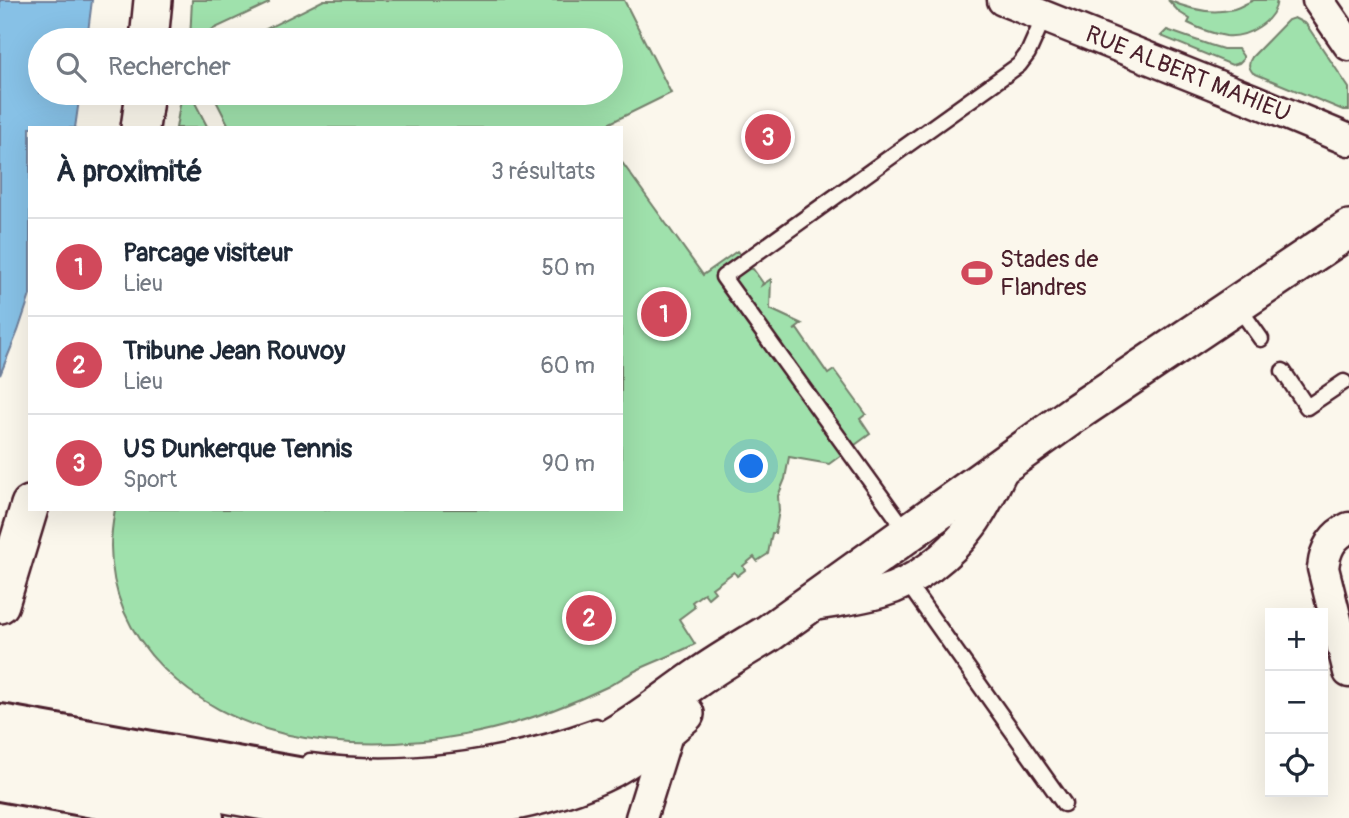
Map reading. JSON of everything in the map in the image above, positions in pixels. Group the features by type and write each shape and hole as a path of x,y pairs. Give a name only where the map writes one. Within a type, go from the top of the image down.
{"main road":[{"path":"0,723 336,783 368,792 405,817"},
{"path":"0,781 204,818"}],"street":[{"path":"150,28 153,0"},
{"name":"RUE ALBERT MAHIEU","path":"1003,0 1344,140"},
{"path":"1318,0 1349,45"},
{"path":"140,126 143,105"},
{"path":"0,753 331,813 405,817 463,804 520,772 579,753 622,731 666,715 721,662 769,633 1007,461 1349,229"},
{"path":"807,606 883,592 929,567 962,538 980,513 1007,461"},
{"path":"0,559 28,501"},
{"path":"0,604 28,511"},
{"path":"1349,528 1329,544 1323,568 1349,672"},
{"path":"641,818 666,715"},
{"path":"336,783 395,788 463,804"}],"lane":[{"path":"908,533 723,277 1019,65 1028,53 1044,16"},
{"path":"1236,304 1261,339"},
{"path":"1283,371 1307,407 1344,382"},
{"path":"906,581 1064,804"},
{"path":"297,759 354,765 398,765 483,758 666,715"},
{"path":"275,758 336,783"}],"green space":[{"path":"192,0 268,0 269,3 216,28 191,28"},
{"path":"324,0 624,0 671,93 604,126 229,126 218,105 623,105 623,28 268,28"},
{"path":"1168,0 1192,8 1217,11 1234,9 1254,0 1277,0 1271,15 1259,27 1243,34 1226,36 1188,23 1190,19"},
{"path":"1294,18 1306,24 1349,88 1349,110 1343,110 1251,71 1249,65 1252,57 1288,20"},
{"path":"1167,30 1223,49 1238,49 1243,59 1232,65 1161,36"},
{"path":"180,105 196,105 207,126 176,126"},
{"path":"623,164 703,275 737,251 753,269 762,285 771,279 770,309 802,324 794,330 797,329 828,374 834,370 866,414 860,419 870,434 829,464 789,457 785,479 778,496 779,511 768,554 757,561 754,557 743,566 745,570 737,576 734,572 712,588 715,592 708,598 704,593 692,602 695,607 679,619 695,644 556,709 501,727 419,741 351,743 284,734 251,724 190,691 164,669 142,643 125,614 115,582 112,532 115,511 623,511"}],"water":[{"path":"0,0 92,0 88,28 28,28 28,105 78,105 75,126 28,126 28,301 0,375"}],"place":[{"name":"US Dunkerque Tennis","path":"768,137"},
{"name":"Stades de Flandres","path":"977,273"},
{"name":"Parcage visiteur","path":"664,314"},
{"name":"Tribune Jean Rouvoy","path":"589,618"}]}
